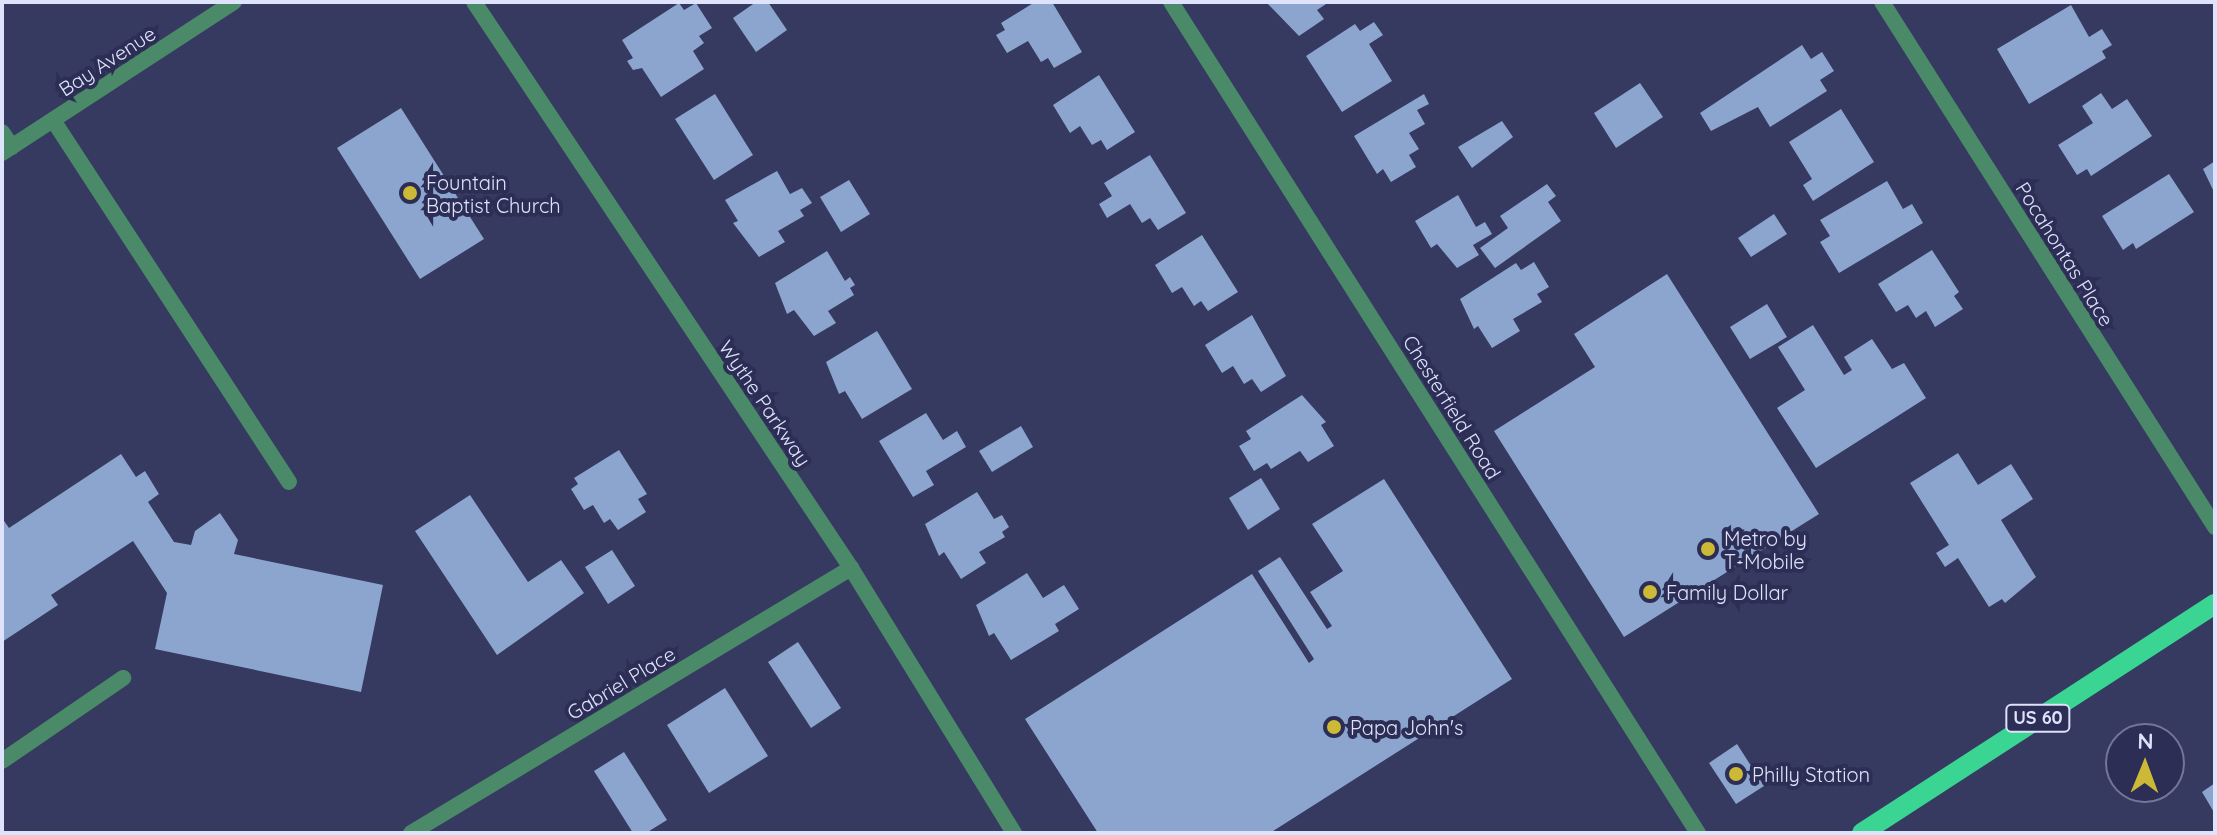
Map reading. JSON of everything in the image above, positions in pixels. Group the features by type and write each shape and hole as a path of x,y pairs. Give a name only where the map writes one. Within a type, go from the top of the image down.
{"main road":[{"name":"US 60","path":"1862,833 2215,604"}],"street":[{"name":"Bay Avenue","path":"7,150 234,2"},
{"name":"Wythe Parkway","path":"474,2 851,568 1014,833"},
{"name":"Chesterfield Road","path":"1171,2 1698,833"},
{"name":"Pocahontas Place","path":"1882,2 2215,527"},
{"path":"53,120 289,482"},
{"path":"2,132 7,150"},
{"name":"Gabriel Place","path":"411,833 851,568"},
{"path":"2,761 123,678"}],"building":[{"path":"756,2 768,2 787,30 756,52 733,18"},
{"path":"1035,2 1052,2 1082,52 1054,68 1048,58 1041,62 1028,41 1007,53 996,35 1005,30 1001,23"},
{"path":"1266,2 1329,2 1317,10 1324,19 1299,36"},
{"path":"679,3 684,10 696,3 712,28 699,36 704,43 693,51 704,69 661,97 642,68 633,70 627,61 633,58 622,40"},
{"path":"2071,5 2089,37 2102,29 2112,45 2102,51 2106,58 2029,104 1997,49"},
{"path":"1374,22 1383,35 1369,44 1392,81 1342,112 1306,56 1355,24 1360,31"},
{"path":"1802,45 1811,59 1822,52 1834,71 1820,80 1827,91 1770,127 1758,107 1711,131 1700,113"},
{"path":"1099,75 1135,132 1107,150 1101,140 1092,145 1080,126 1070,133 1053,105"},
{"path":"1640,83 1663,117 1616,148 1594,113"},
{"path":"2101,93 2112,109 2127,99 2152,136 2091,176 2087,169 2077,175 2058,145 2093,123 2082,106"},
{"path":"715,94 753,155 714,180 675,119"},
{"path":"1424,94 1429,104 1417,110 1425,124 1409,133 1419,149 1409,155 1416,167 1391,182 1383,169 1377,174 1354,136"},
{"name":"Fountain Baptist Church","path":"401,108 484,239 420,279 337,148"},
{"path":"1841,109 1874,162 1813,201 1803,185 1812,179 1789,142"},
{"path":"1502,121 1513,137 1472,168 1458,147"},
{"path":"1150,155 1186,213 1158,230 1150,218 1142,223 1130,204 1107,218 1099,204 1112,196 1104,183"},
{"path":"2215,161 2215,194 2203,169"},
{"path":"777,171 790,194 802,188 812,203 800,210 804,216 778,231 785,242 759,257 733,223 738,221 725,200"},
{"path":"2169,174 2194,212 2136,249 2133,243 2123,250 2102,216"},
{"path":"849,180 870,214 841,232 820,197"},
{"path":"1887,181 1903,209 1912,204 1923,223 1839,273 1820,242 1830,236 1820,220"},
{"path":"1547,184 1556,196 1548,202 1561,221 1495,268 1480,248 1508,228 1500,216"},
{"path":"1458,195 1476,227 1485,222 1492,234 1473,245 1479,255 1457,268 1437,244 1431,248 1415,221"},
{"path":"1774,214 1787,234 1751,257 1738,238"},
{"path":"1202,235 1238,292 1208,311 1201,301 1194,306 1182,287 1172,293 1155,265"},
{"path":"1932,250 1959,292 1954,296 1963,309 1935,327 1926,311 1916,318 1908,305 1896,312 1878,284"},
{"path":"827,251 845,281 850,277 855,285 850,288 854,295 828,311 836,323 814,336 794,310 787,314 775,283"},
{"path":"1534,262 1549,287 1537,294 1542,302 1513,319 1520,331 1492,348 1478,326 1474,329 1460,299 1516,263 1521,270"},
{"path":"1667,274 1819,514 1624,637 1494,431 1595,367 1574,334"},
{"path":"1767,304 1787,337 1750,359 1730,327"},
{"path":"1252,315 1286,376 1261,392 1252,379 1244,384 1233,366 1222,373 1205,345"},
{"path":"1813,325 1844,375 1852,370 1844,357 1872,339 1892,369 1904,363 1926,398 1816,468 1777,408 1805,390 1778,347"},
{"path":"877,331 912,389 862,419 845,391 839,394 826,362"},
{"path":"1302,395 1326,422 1321,425 1334,446 1308,462 1300,451 1271,469 1267,463 1254,471 1239,446 1251,439 1246,431"},
{"path":"926,413 943,440 957,431 966,447 926,471 934,485 913,497 879,441"},
{"path":"1021,426 1033,447 992,472 979,451"},
{"path":"619,450 647,494 638,499 646,512 618,530 610,519 604,523 593,505 584,510 571,489 578,484 574,478"},
{"path":"1958,453 1978,485 2011,464 2033,499 2001,520 2036,577 2005,603 2002,599 1989,607 1958,558 1945,567 1936,553 1949,545 1910,483"},
{"path":"121,454 136,477 145,471 159,494 148,502 174,542 191,545 195,531 220,513 238,540 234,554 383,585 361,692 155,649 167,593 133,541 51,595 58,605 2,642 2,518 9,528"},
{"path":"1261,478 1280,509 1248,530 1229,498"},
{"path":"1384,479 1512,679 1270,833 1098,833 1025,719 1252,574 1309,663 1314,659 1258,571 1280,557 1327,629 1332,626 1310,592 1343,571 1312,524"},
{"path":"977,492 994,519 1002,515 1009,527 1002,532 1005,537 979,552 986,563 961,579 944,552 939,556 925,524"},
{"path":"470,495 528,582 561,560 584,593 497,655 415,531"},
{"path":"612,550 635,586 608,604 585,567"},
{"path":"1027,573 1043,598 1064,585 1079,609 1055,624 1059,631 1011,660 994,633 989,636 976,605"},
{"path":"798,642 841,708 811,728 768,662"},
{"path":"725,688 768,756 709,793 667,725"},
{"name":"Philly Station","path":"1737,744 1764,786 1736,804 1709,763"},
{"path":"624,752 667,820 646,833 633,833 594,771"},
{"path":"2215,783 2215,814 2202,792"}],"place":[{"name":"Fountain Baptist Church","path":"410,193"},
{"name":"Metro by T-Mobile","path":"1708,549"},
{"name":"Family Dollar","path":"1650,592"},
{"name":"Papa John's","path":"1334,727"},
{"name":"Philly Station","path":"1736,774"}]}
